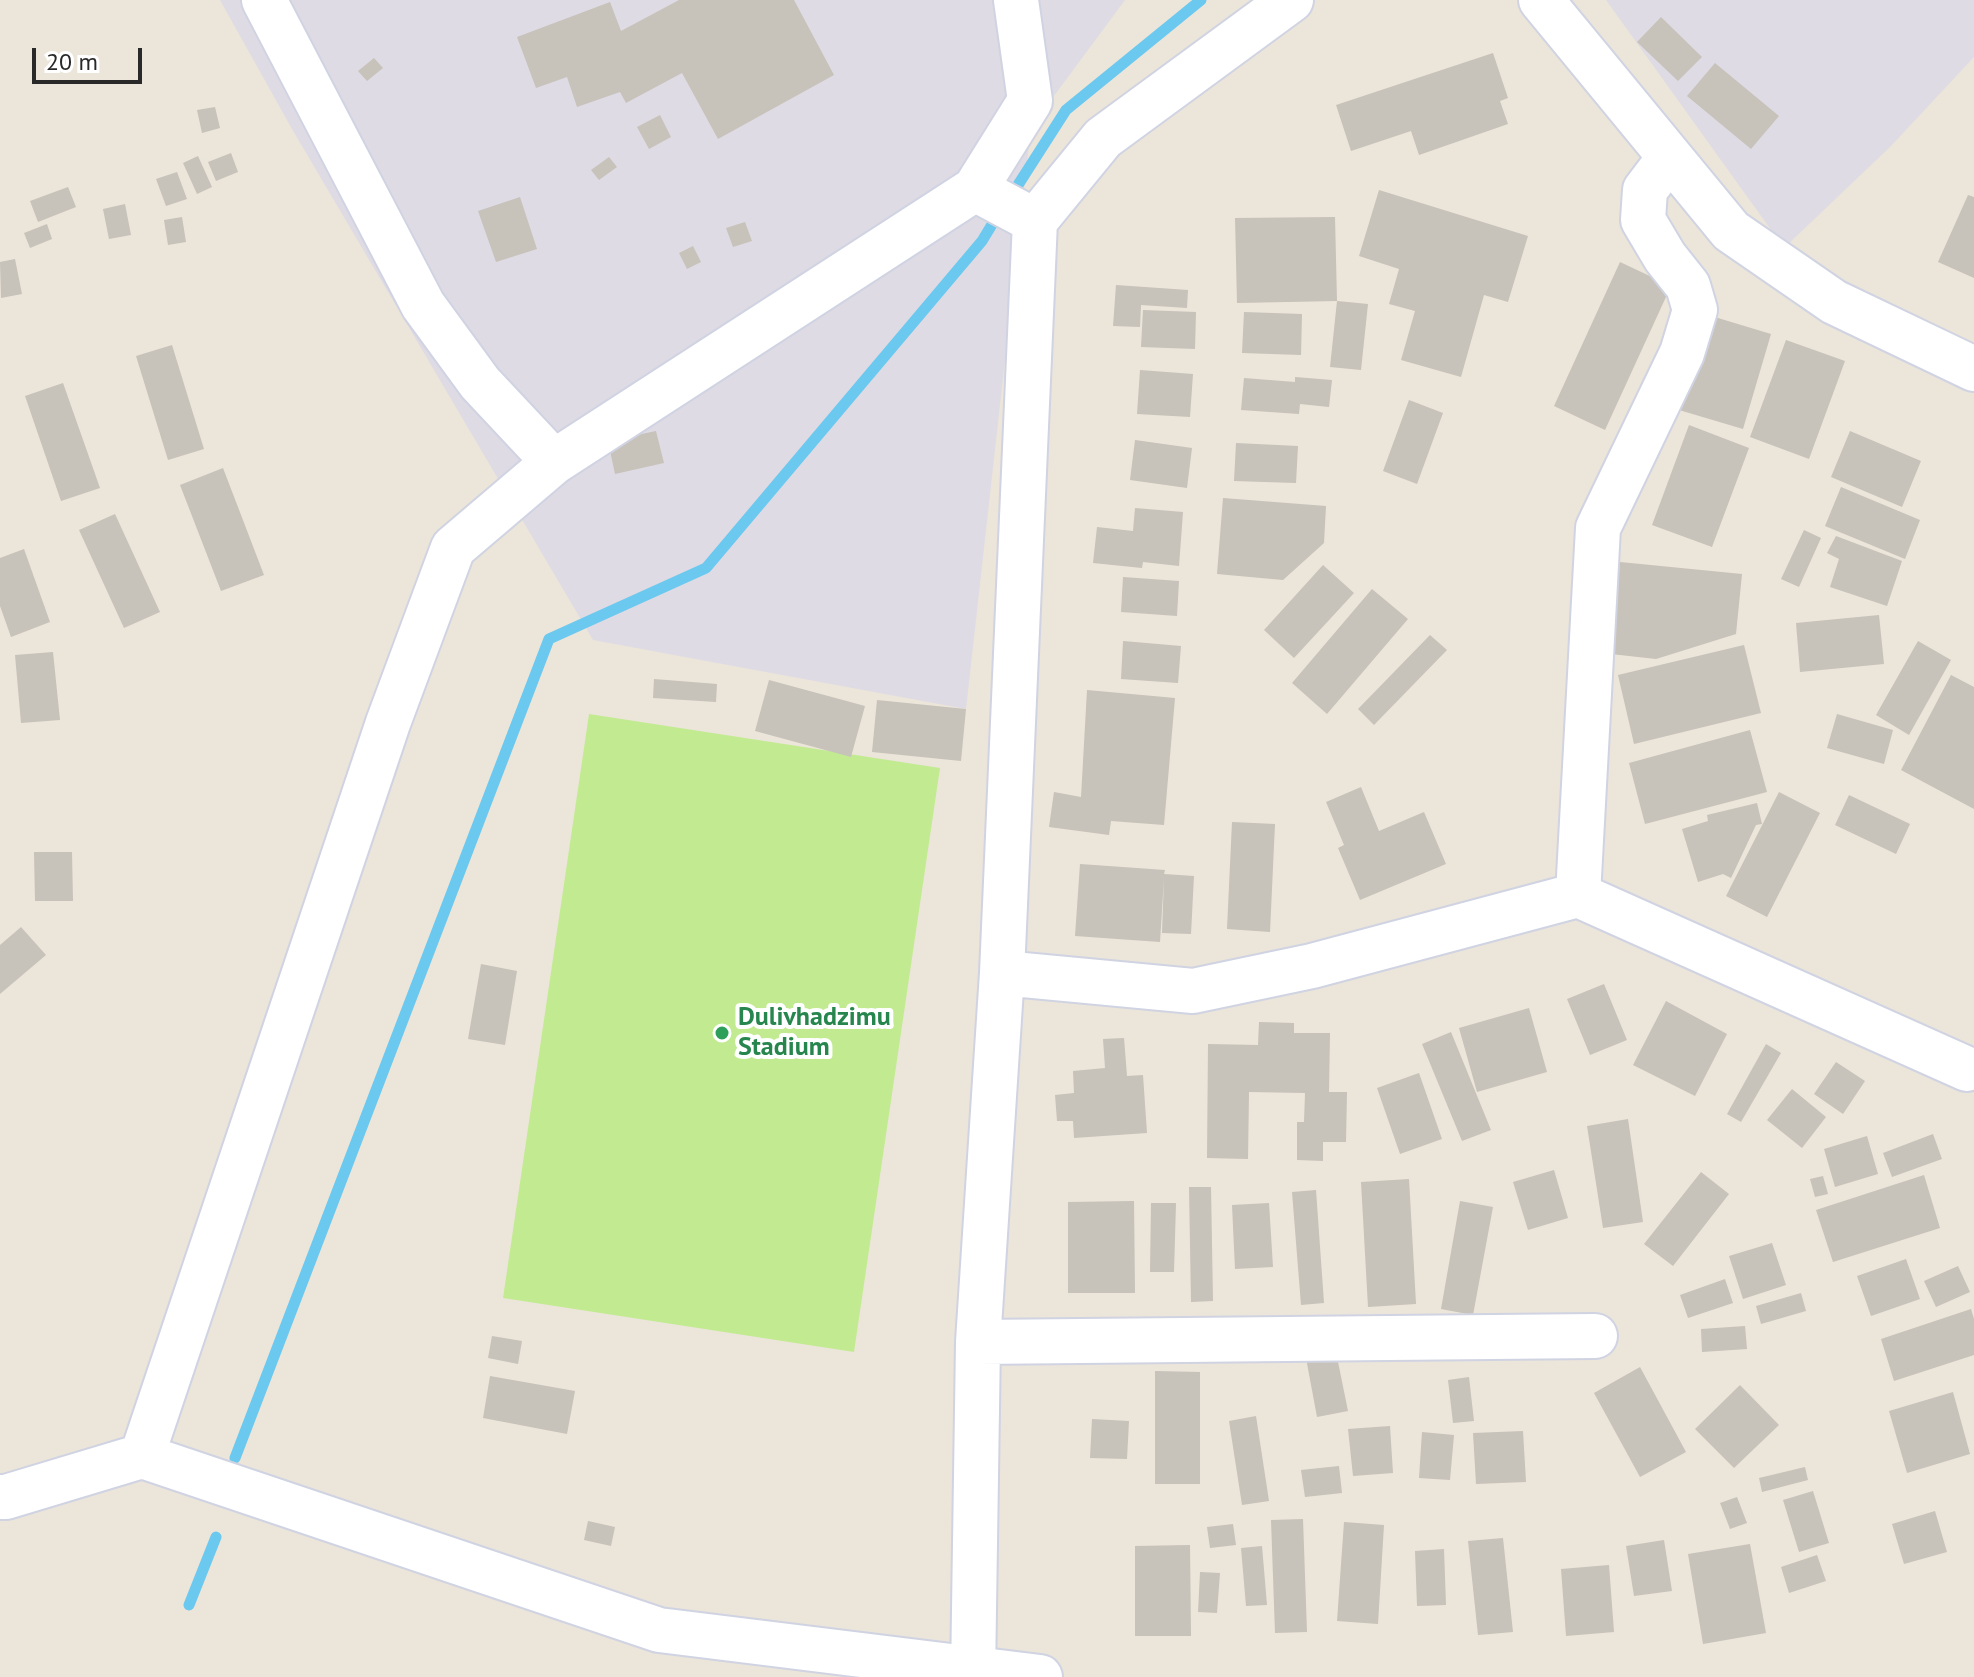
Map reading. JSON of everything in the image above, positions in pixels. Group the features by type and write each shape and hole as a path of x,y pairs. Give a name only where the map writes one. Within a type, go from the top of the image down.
{"street":[{"path":"264,0 423,305 480,383 554,462"},
{"path":"973,1673 978,1342 1002,973 1005,205 1030,101 1016,0"},
{"path":"142,1456 388,723 453,548 554,462 1005,205 1103,138 1291,0"},
{"path":"1541,0 1731,231 1834,302 1974,369"},
{"path":"1578,895 1598,528 1682,353 1695,310 1688,286 1665,257 1643,220 1645,190 1670,157"},
{"path":"1002,973 1193,991 1312,966 1578,895 1972,1071"},
{"path":"978,1342 1595,1336"},
{"path":"0,1497 142,1456 659,1630 973,1673 1040,1677"}],"shaded area":[{"path":"220,0 1125,0 1031,127 966,709 593,640 292,129"},
{"path":"1606,0 1974,0 1974,57 1891,146 1784,248"}],"green space":[{"name":"Dulivhadzimu Stadium","path":"589,714 940,768 854,1352 503,1298"}],"building":[{"path":"679,0 794,0 834,75 718,139 682,73 626,103 620,92 577,107 567,77 536,88 517,37 610,2 621,31"},
{"path":"1661,17 1702,57 1678,81 1637,42"},
{"path":"1493,53 1508,98 1500,101 1508,124 1419,155 1411,131 1351,151 1336,105"},
{"path":"374,58 383,68 367,81 358,71"},
{"path":"1715,63 1779,116 1751,149 1687,96"},
{"path":"215,107 220,128 202,133 197,110"},
{"path":"660,115 671,137 649,149 637,127"},
{"path":"231,153 238,172 216,181 208,162"},
{"path":"198,156 212,187 197,194 183,163"},
{"path":"609,157 617,167 599,180 591,170"},
{"path":"177,172 187,199 166,206 156,179"},
{"path":"68,187 76,207 38,222 30,201"},
{"path":"1379,190 1528,236 1508,302 1484,295 1461,377 1401,360 1415,311 1389,304 1399,269 1359,256"},
{"path":"1968,195 1974,197 1974,278 1938,262"},
{"path":"520,197 537,249 496,262 478,211"},
{"path":"125,204 131,235 109,239 103,209"},
{"path":"182,217 186,242 168,245 164,220"},
{"path":"1335,217 1337,301 1237,303 1235,218"},
{"path":"745,222 752,241 733,247 726,228"},
{"path":"47,224 52,239 30,248 24,233"},
{"path":"693,246 701,262 687,269 679,253"},
{"path":"15,259 22,294 1,298 0,262"},
{"path":"1620,262 1671,286 1605,430 1554,406"},
{"path":"1116,285 1188,290 1187,308 1141,305 1140,327 1113,326"},
{"path":"1337,301 1368,304 1361,370 1330,367"},
{"path":"1143,310 1196,312 1195,349 1141,347"},
{"path":"1244,312 1302,314 1301,355 1242,353"},
{"path":"1708,315 1771,334 1743,429 1679,410"},
{"path":"1786,340 1845,361 1809,459 1750,437"},
{"path":"172,345 204,449 168,460 136,356"},
{"path":"1140,370 1193,374 1190,417 1137,414"},
{"path":"1295,377 1332,380 1329,407 1300,404 1299,414 1241,410 1244,378 1295,382"},
{"path":"63,383 100,488 61,501 25,396"},
{"path":"1409,400 1443,413 1417,484 1383,471"},
{"path":"1689,425 1749,448 1712,547 1652,525"},
{"path":"656,431 664,463 615,474 608,441"},
{"path":"1850,431 1921,461 1902,507 1831,477"},
{"path":"1135,440 1192,448 1187,488 1130,480"},
{"path":"1236,443 1298,446 1296,483 1234,481"},
{"path":"223,468 264,575 221,591 180,485"},
{"path":"1841,487 1920,520 1905,559 1825,526"},
{"path":"1223,498 1326,506 1324,543 1283,580 1217,574"},
{"path":"1135,508 1183,512 1179,566 1143,562 1142,568 1093,563 1097,527 1133,531"},
{"path":"115,514 160,612 124,628 79,530"},
{"path":"1804,530 1821,538 1799,587 1781,579"},
{"path":"1836,536 1902,561 1887,606 1830,587 1839,559 1827,553"},
{"path":"24,549 50,622 11,637 0,606 0,558"},
{"path":"1620,562 1742,574 1736,634 1656,659 1611,654"},
{"path":"1323,565 1354,593 1294,658 1264,630"},
{"path":"1123,577 1179,581 1177,616 1121,612"},
{"path":"1372,589 1408,619 1327,714 1292,683"},
{"path":"1879,615 1884,664 1800,672 1796,623"},
{"path":"1430,635 1447,650 1374,725 1358,709"},
{"path":"1123,641 1181,646 1178,683 1121,679"},
{"path":"1918,641 1951,660 1909,735 1876,715"},
{"path":"1744,645 1761,713 1634,744 1618,675"},
{"path":"53,652 60,720 21,723 15,655"},
{"path":"1951,675 1974,687 1974,809 1901,770"},
{"path":"654,679 717,684 716,702 653,698"},
{"path":"769,680 865,706 851,757 755,731"},
{"path":"1087,690 1175,698 1164,825 1111,821 1109,835 1049,827 1054,792 1081,797"},
{"path":"877,700 966,709 961,761 872,752"},
{"path":"1837,714 1893,730 1884,764 1827,748"},
{"path":"1750,730 1767,792 1645,824 1629,763"},
{"path":"1361,787 1379,831 1424,812 1446,864 1360,900 1338,848 1344,845 1326,802"},
{"path":"1779,792 1820,813 1767,917 1726,896"},
{"path":"1849,795 1910,824 1896,854 1835,825"},
{"path":"1757,803 1762,824 1756,825 1731,878 1723,874 1698,882 1682,829 1708,821 1707,815"},
{"path":"1232,822 1275,824 1270,932 1227,929"},
{"path":"34,852 72,852 73,901 35,901"},
{"path":"1080,864 1165,870 1164,874 1194,876 1191,934 1162,933 1164,878 1160,942 1075,936"},
{"path":"21,927 46,955 0,994 0,945"},
{"path":"481,964 517,971 505,1045 468,1039"},
{"path":"1604,984 1627,1040 1590,1055 1567,999"},
{"path":"1666,1001 1727,1034 1695,1096 1633,1065"},
{"path":"1529,1008 1547,1072 1477,1092 1459,1028"},
{"path":"1259,1022 1294,1023 1294,1033 1330,1033 1329,1092 1347,1092 1346,1142 1323,1142 1323,1161 1297,1160 1297,1122 1304,1122 1305,1093 1249,1092 1248,1159 1207,1158 1208,1044 1258,1045"},
{"path":"1451,1032 1491,1130 1462,1141 1422,1044"},
{"path":"1124,1038 1127,1076 1143,1075 1147,1133 1074,1138 1073,1121 1057,1121 1055,1095 1074,1093 1073,1071 1105,1068 1103,1039"},
{"path":"1766,1044 1781,1053 1741,1122 1727,1114"},
{"path":"1836,1062 1865,1081 1843,1114 1814,1094"},
{"path":"1419,1073 1442,1139 1400,1154 1377,1088"},
{"path":"1792,1089 1826,1117 1802,1148 1767,1120"},
{"path":"1628,1119 1643,1222 1603,1228 1587,1126"},
{"path":"1933,1134 1942,1159 1892,1177 1883,1153"},
{"path":"1867,1136 1878,1174 1835,1187 1824,1149"},
{"path":"1554,1170 1568,1218 1528,1230 1513,1182"},
{"path":"1701,1172 1729,1194 1673,1266 1644,1244"},
{"path":"1924,1175 1940,1228 1833,1262 1816,1210"},
{"path":"1823,1176 1828,1194 1815,1197 1810,1179"},
{"path":"1409,1179 1416,1304 1368,1307 1361,1182"},
{"path":"1189,1187 1211,1187 1213,1301 1191,1302"},
{"path":"1316,1190 1324,1303 1301,1305 1292,1192"},
{"path":"1134,1201 1135,1293 1068,1293 1068,1202"},
{"path":"1460,1201 1493,1207 1473,1315 1441,1309"},
{"path":"1151,1203 1176,1203 1174,1272 1150,1272"},
{"path":"1269,1203 1273,1267 1235,1269 1232,1205"},
{"path":"1772,1243 1786,1285 1743,1299 1729,1256"},
{"path":"1906,1259 1920,1299 1871,1316 1857,1276"},
{"path":"1958,1266 1970,1292 1936,1307 1924,1281"},
{"path":"1725,1279 1733,1303 1688,1318 1680,1295"},
{"path":"1801,1293 1806,1311 1761,1324 1756,1306"},
{"path":"1971,1309 1974,1355 1894,1381 1881,1339"},
{"path":"1745,1326 1747,1349 1702,1352 1701,1329"},
{"path":"492,1336 522,1341 518,1364 488,1358"},
{"path":"1336,1352 1348,1411 1317,1417 1306,1358"},
{"path":"1640,1367 1686,1452 1640,1477 1594,1393"},
{"path":"1155,1371 1200,1372 1200,1484 1155,1484"},
{"path":"490,1376 575,1391 567,1434 483,1418"},
{"path":"1469,1377 1474,1421 1453,1423 1448,1380"},
{"path":"1740,1385 1779,1425 1734,1468 1695,1429"},
{"path":"1953,1392 1970,1454 1907,1473 1889,1411"},
{"path":"1256,1416 1269,1501 1242,1505 1229,1421"},
{"path":"1092,1419 1129,1421 1127,1459 1090,1458"},
{"path":"1390,1426 1393,1473 1353,1476 1348,1429"},
{"path":"1523,1431 1526,1482 1476,1484 1473,1433"},
{"path":"1422,1432 1454,1435 1450,1480 1419,1478"},
{"path":"1339,1466 1342,1493 1305,1497 1301,1470"},
{"path":"1805,1467 1808,1480 1762,1492 1759,1478"},
{"path":"1813,1491 1829,1543 1799,1552 1783,1500"},
{"path":"1737,1497 1747,1523 1730,1529 1720,1503"},
{"path":"1935,1511 1947,1552 1904,1564 1892,1524"},
{"path":"1303,1519 1307,1632 1275,1633 1271,1520"},
{"path":"588,1521 615,1527 611,1546 584,1540"},
{"path":"1344,1522 1384,1525 1378,1624 1337,1621"},
{"path":"1233,1524 1236,1545 1210,1548 1207,1527"},
{"path":"1503,1538 1513,1632 1478,1635 1468,1541"},
{"path":"1664,1540 1672,1591 1634,1596 1626,1546"},
{"path":"1750,1544 1766,1633 1703,1644 1688,1554"},
{"path":"1190,1545 1191,1636 1135,1636 1135,1546"},
{"path":"1262,1546 1267,1605 1246,1606 1241,1548"},
{"path":"1444,1549 1446,1605 1417,1606 1415,1551"},
{"path":"1817,1555 1826,1581 1789,1593 1781,1567"},
{"path":"1609,1565 1614,1632 1566,1636 1561,1569"},
{"path":"1200,1572 1220,1573 1217,1613 1198,1612"}],"waterway":[{"path":"1009,199 1066,110 1201,0"},
{"path":"235,1458 549,639 706,568 982,241 999,213"},
{"path":"189,1605 216,1537"}],"place":[{"name":"Dulivhadzimu Stadium","path":"722,1033"}]}
